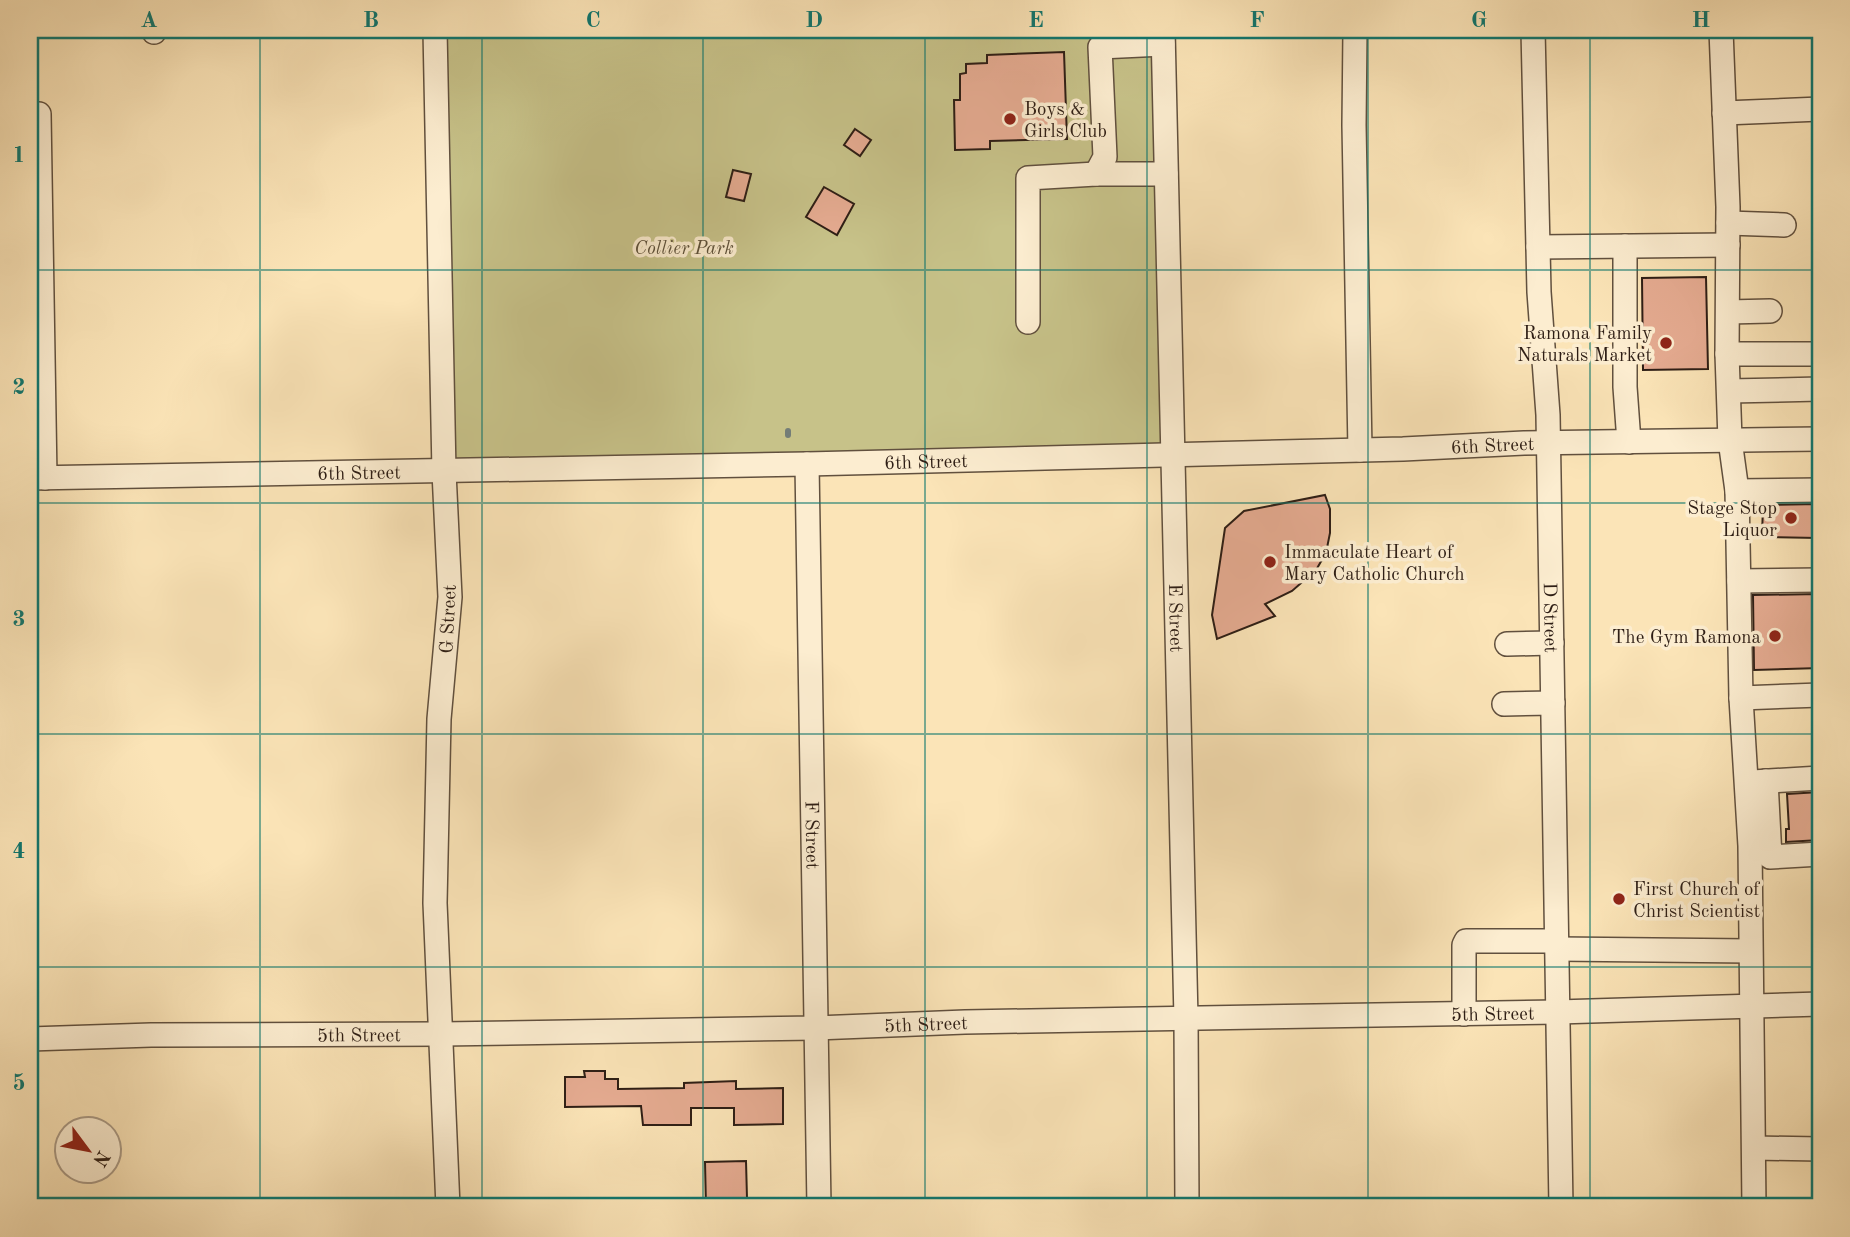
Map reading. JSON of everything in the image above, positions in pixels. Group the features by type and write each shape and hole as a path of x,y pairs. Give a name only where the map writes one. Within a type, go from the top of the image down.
{"street":[{"name":"G Street","path":"435,30 444,472 450,597 439,719 435,903 448,1207"},
{"path":"1355,30 1360,450"},
{"name":"D Street","path":"1533,30 1538,247 1549,443 1561,1207"},
{"path":"1721,30 1728,234 1727,354 1730,440 1737,491 1741,698 1770,857 1820,854"},
{"path":"1096,174 1105,157 1100,47 1163,37"},
{"name":"E Street","path":"1163,37 1186,1019 1187,1207"},
{"path":"1724,113 1820,109"},
{"path":"37,478 35,198 39,114"},
{"path":"1028,322 1028,178 1166,174"},
{"path":"1538,247 1625,246 1784,225"},
{"path":"1625,246 1625,387 1629,442"},
{"path":"1728,312 1769,311"},
{"path":"1727,354 1820,354"},
{"path":"1729,391 1820,389"},
{"name":"6th Street","path":"37,478 444,472 1172,455 1549,443 1820,439"},
{"name":"F Street","path":"807,464 819,1207"},
{"path":"1737,491 1820,490"},
{"path":"1739,581 1820,580"},
{"path":"1507,644 1552,643"},
{"path":"1741,698 1820,695"},
{"path":"1504,705 1553,703"},
{"path":"1756,782 1820,778"},
{"path":"1754,1207 1750,846 1756,782"},
{"path":"1464,1014 1466,942 1750,951"},
{"name":"5th Street","path":"30,1039 151,1035 816,1028 965,1022 1464,1014 1820,1004"},
{"path":"1754,1148 1820,1149"}],"green space":[{"name":"Collier Park","path":"433,30 1162,30 1172,455 443,471"}],"building":[{"name":"Boys & Girls Club","path":"1064,52 1067,139 990,141 990,149 955,150 954,100 960,100 960,74 966,73 966,64 987,63 987,55"},
{"path":"855,129 871,140 860,156 844,145"},
{"path":"733,170 751,174 744,201 726,197"},
{"path":"824,187 854,204 837,235 806,217"},
{"path":"1706,277 1708,369 1643,370 1642,278"},
{"name":"Immaculate Heart of Mary Catholic Church","path":"1325,495 1330,509 1330,533 1326,553 1316,570 1292,591 1265,604 1275,616 1217,639 1212,615 1225,528 1244,511"},
{"name":"Stage Stop Liquor","path":"1819,504 1818,538 1762,537 1763,505"},
{"path":"1820,594 1820,668 1754,670 1753,595"},
{"path":"1820,792 1820,840 1786,842 1786,829 1789,829 1787,794"},
{"path":"584,1071 605,1071 605,1079 618,1079 618,1089 684,1088 684,1083 736,1081 736,1089 783,1088 783,1124 734,1125 734,1108 691,1108 691,1125 643,1125 641,1106 565,1107 565,1077 585,1077"},
{"path":"746,1161 747,1198 727,1199 727,1207 706,1207 705,1162"}],"place":[{"name":"Boys & Girls Club","path":"1010,119"},
{"name":"Ramona Family Naturals Market","path":"1666,343"},
{"name":"Stage Stop Liquor","path":"1791,518"},
{"name":"Immaculate Heart of Mary Catholic Church","path":"1270,562"},
{"name":"The Gym Ramona","path":"1775,636"},
{"name":"First Church of Christ Scientist","path":"1619,899"}]}
